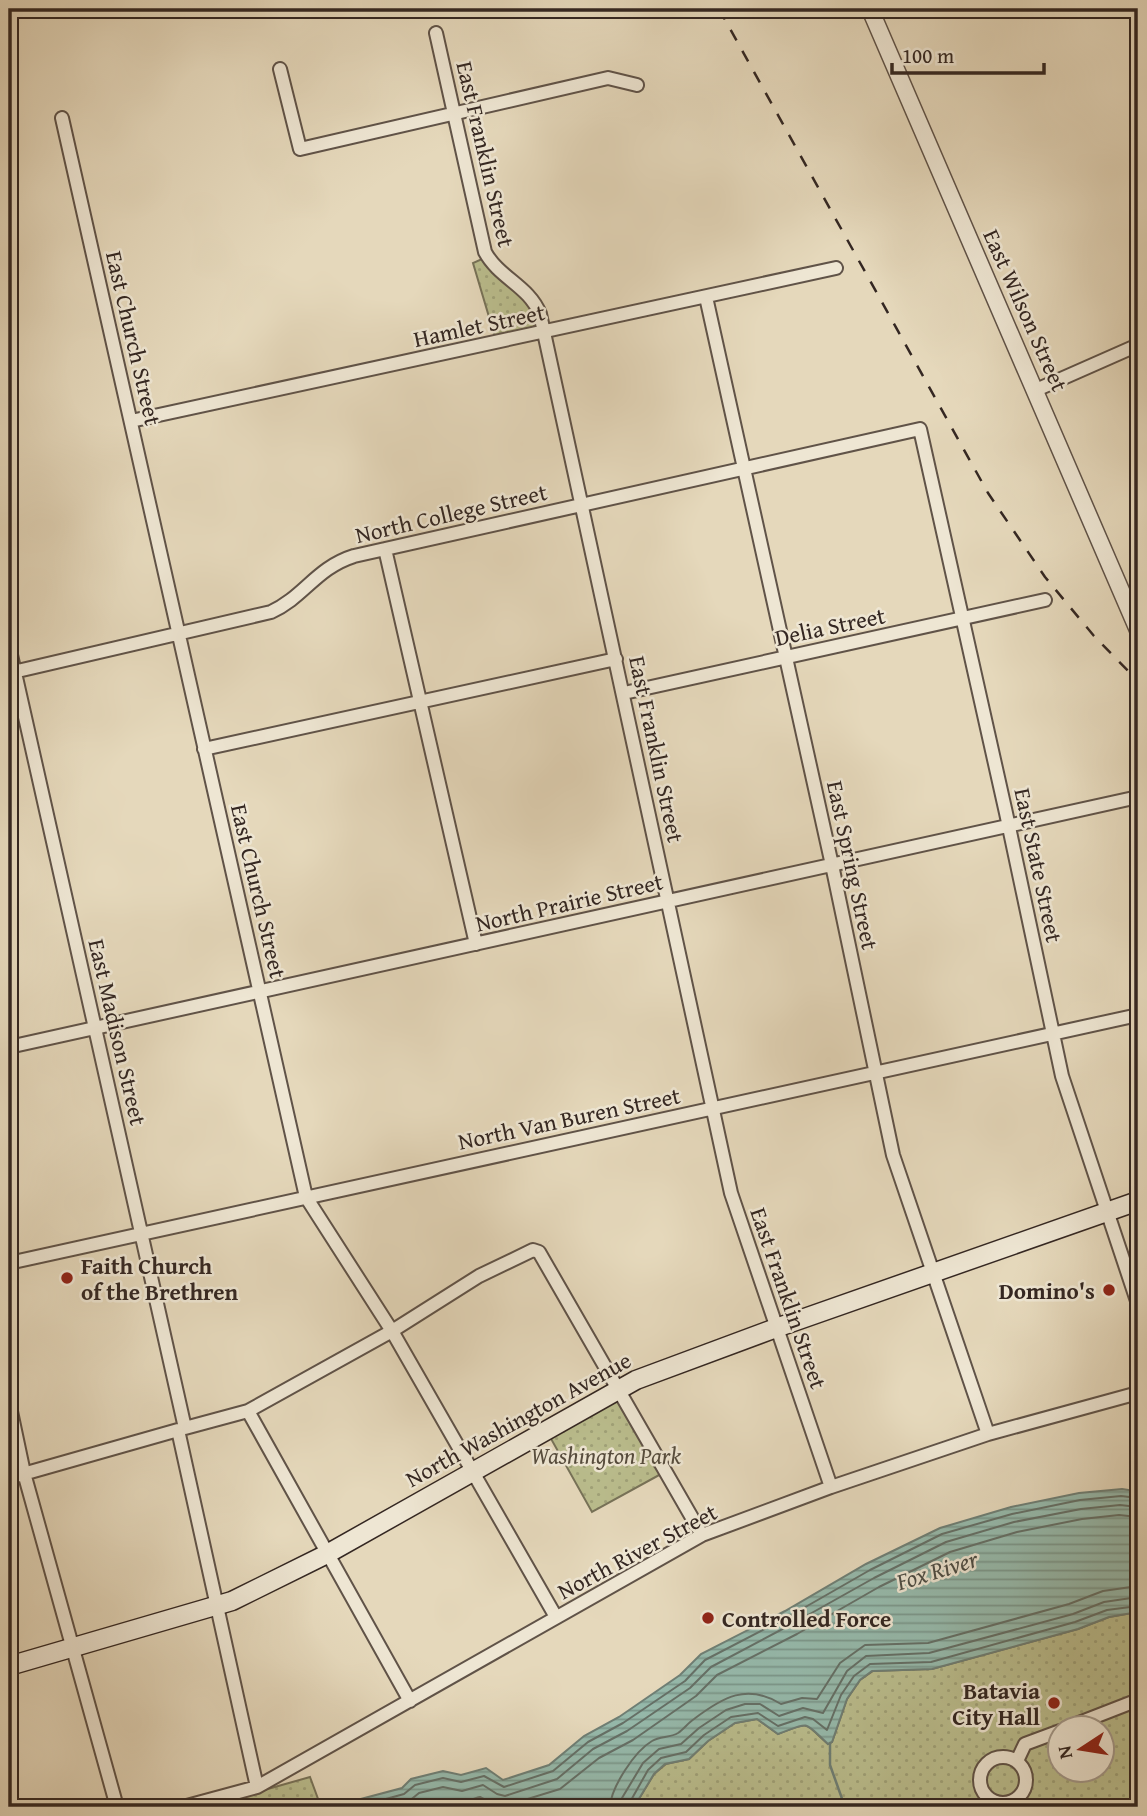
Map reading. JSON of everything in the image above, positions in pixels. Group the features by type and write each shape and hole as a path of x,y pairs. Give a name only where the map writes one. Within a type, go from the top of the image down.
{"main road":[{"name":"North Washington Avenue","path":"9,1666 217,1606 327,1554 636,1380 1138,1201"}],"street":[{"name":"East Wilson Street","path":"870,9 1138,630"},
{"name":"East Franklin Street","path":"436,33 485,252 494,267 533,299 540,314 731,1193 831,1487"},
{"path":"280,69 300,149 608,78 637,85"},
{"name":"East Church Street","path":"62,118 306,1197 392,1331 556,1617"},
{"name":"Hamlet Street","path":"131,421 836,268"},
{"name":"East Spring Street","path":"706,297 832,865 893,1155 988,1434"},
{"path":"1036,390 1138,345"},
{"name":"North College Street","path":"12,672 271,612 293,599 318,574 335,562 354,555 920,429"},
{"name":"East State Street","path":"920,429 1070,1107 1138,1304"},
{"path":"386,549 477,944"},
{"name":"Delia Street","path":"624,693 1045,600"},
{"name":"East Madison Street","path":"9,646 12,672 142,1234 217,1606 257,1787"},
{"path":"204,749 616,659"},
{"name":"North Prairie Street","path":"9,1047 1138,797"},
{"name":"North Van Buren Street","path":"9,1263 1138,1015"},
{"path":"9,1478 248,1411 392,1331 479,1276 533,1250 539,1252 620,1388 702,1535"},
{"name":"North River Street","path":"183,1807 257,1787 702,1535 831,1487 988,1434 1138,1392"},
{"path":"9,1402 24,1473 117,1807"},
{"path":"248,1411 410,1701"},
{"path":"1102,1714 1138,1700"},
{"path":"1017,1761 1025,1744 1046,1736"},
{"path":"1002,1757 1017,1761 1026,1781 1021,1795 1009,1803 986,1803 982,1789 983,1769 994,1759 1002,1757"}],"green space":[{"path":"482,259 532,311 536,322 533,328 495,337 473,263"},
{"name":"Washington Park","path":"619,1399 661,1474 592,1512 550,1437"},
{"path":"1138,1612 1138,1807 634,1807 654,1774 666,1764 689,1759 708,1741 735,1723 757,1719 778,1734 806,1726 828,1744 832,1742 847,1699 860,1680 873,1671 932,1669 1078,1629 1109,1617"},
{"path":"310,1777 321,1807 204,1807"}],"water":[{"name":"Fox River","path":"1138,1490 1138,1612 1109,1617 1078,1629 932,1669 872,1671 860,1680 847,1699 832,1742 828,1744 806,1726 778,1734 757,1719 735,1723 708,1741 689,1759 665,1764 654,1774 634,1807 342,1807 357,1800 402,1788 411,1779 443,1771 461,1775 486,1768 503,1780 549,1765 584,1736 619,1717 680,1675 701,1654 785,1611 866,1564 940,1528 1011,1507 1079,1493"}],"waterway":[{"path":"830,1743 830,1765 845,1807"}],"railway":[{"path":"719,9 988,493 1045,577 1094,636 1138,681"}],"place":[{"name":"Faith Church of the Brethren","path":"67,1278"},
{"name":"Domino's","path":"1109,1290"},
{"name":"Controlled Force","path":"708,1618"},
{"name":"Batavia City Hall","path":"1054,1703"}]}
